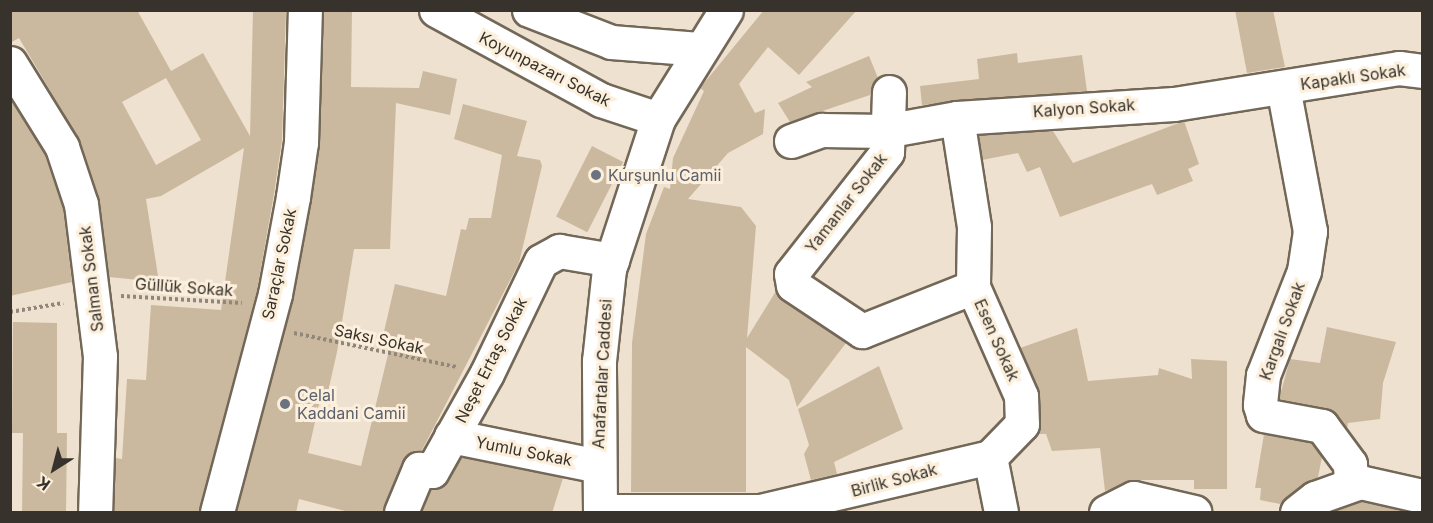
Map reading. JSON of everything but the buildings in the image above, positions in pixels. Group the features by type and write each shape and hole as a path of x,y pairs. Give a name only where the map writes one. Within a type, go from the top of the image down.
{"street":[{"name":"Saraçlar Sokak","path":"217,513 269,317 302,142 305,10"},
{"name":"Koyunpazarı Sokak","path":"436,10 602,100 658,119"},
{"path":"529,10 611,42 699,49"},
{"name":"Anafartalar Caddesi","path":"600,512 598,466 603,308 612,260 658,119 699,49 726,10"},
{"name":"Salman Sokak","path":"10,63 46,115 73,172 94,297 101,401 94,513"},
{"name":"Kapaklı Sokak","path":"1283,87 1399,68 1422,71"},
{"name":"Kalyon Sokak","path":"791,141 822,130 885,131 957,118 1174,104 1283,87"},
{"name":"Kargalı Sokak","path":"1283,87 1310,231 1304,271 1263,375 1260,405 1263,415 1322,426 1350,464 1351,484"},
{"name":"Yamanlar Sokak","path":"889,93 885,131 890,145 887,152 790,274 793,285 862,331 973,287"},
{"name":"Esen Sokak","path":"957,118 974,227 973,287 1022,403 1022,424 990,457"},
{"name":"Neşet Ertaş Sokak","path":"401,513 418,469 432,471 488,373 549,252 575,252 612,260"},
{"name":"Yumlu Sokak","path":"451,436 598,466"},
{"path":"990,457 1001,513"},
{"name":"Birlik Sokak","path":"600,512 760,511 801,508 990,457"},
{"path":"1297,513 1315,498 1351,484 1370,483 1422,496"},
{"path":"1106,513 1134,498 1194,513"}],"path":[{"name":"Güllük Sokak","path":"10,312 94,297 142,294 269,317"},
{"name":"Saksı Sokak","path":"269,317 488,373"}],"place":[{"name":"Kurşunlu Camii","path":"596,175"},
{"name":"Celal Kaddani Camii","path":"285,404"}]}
